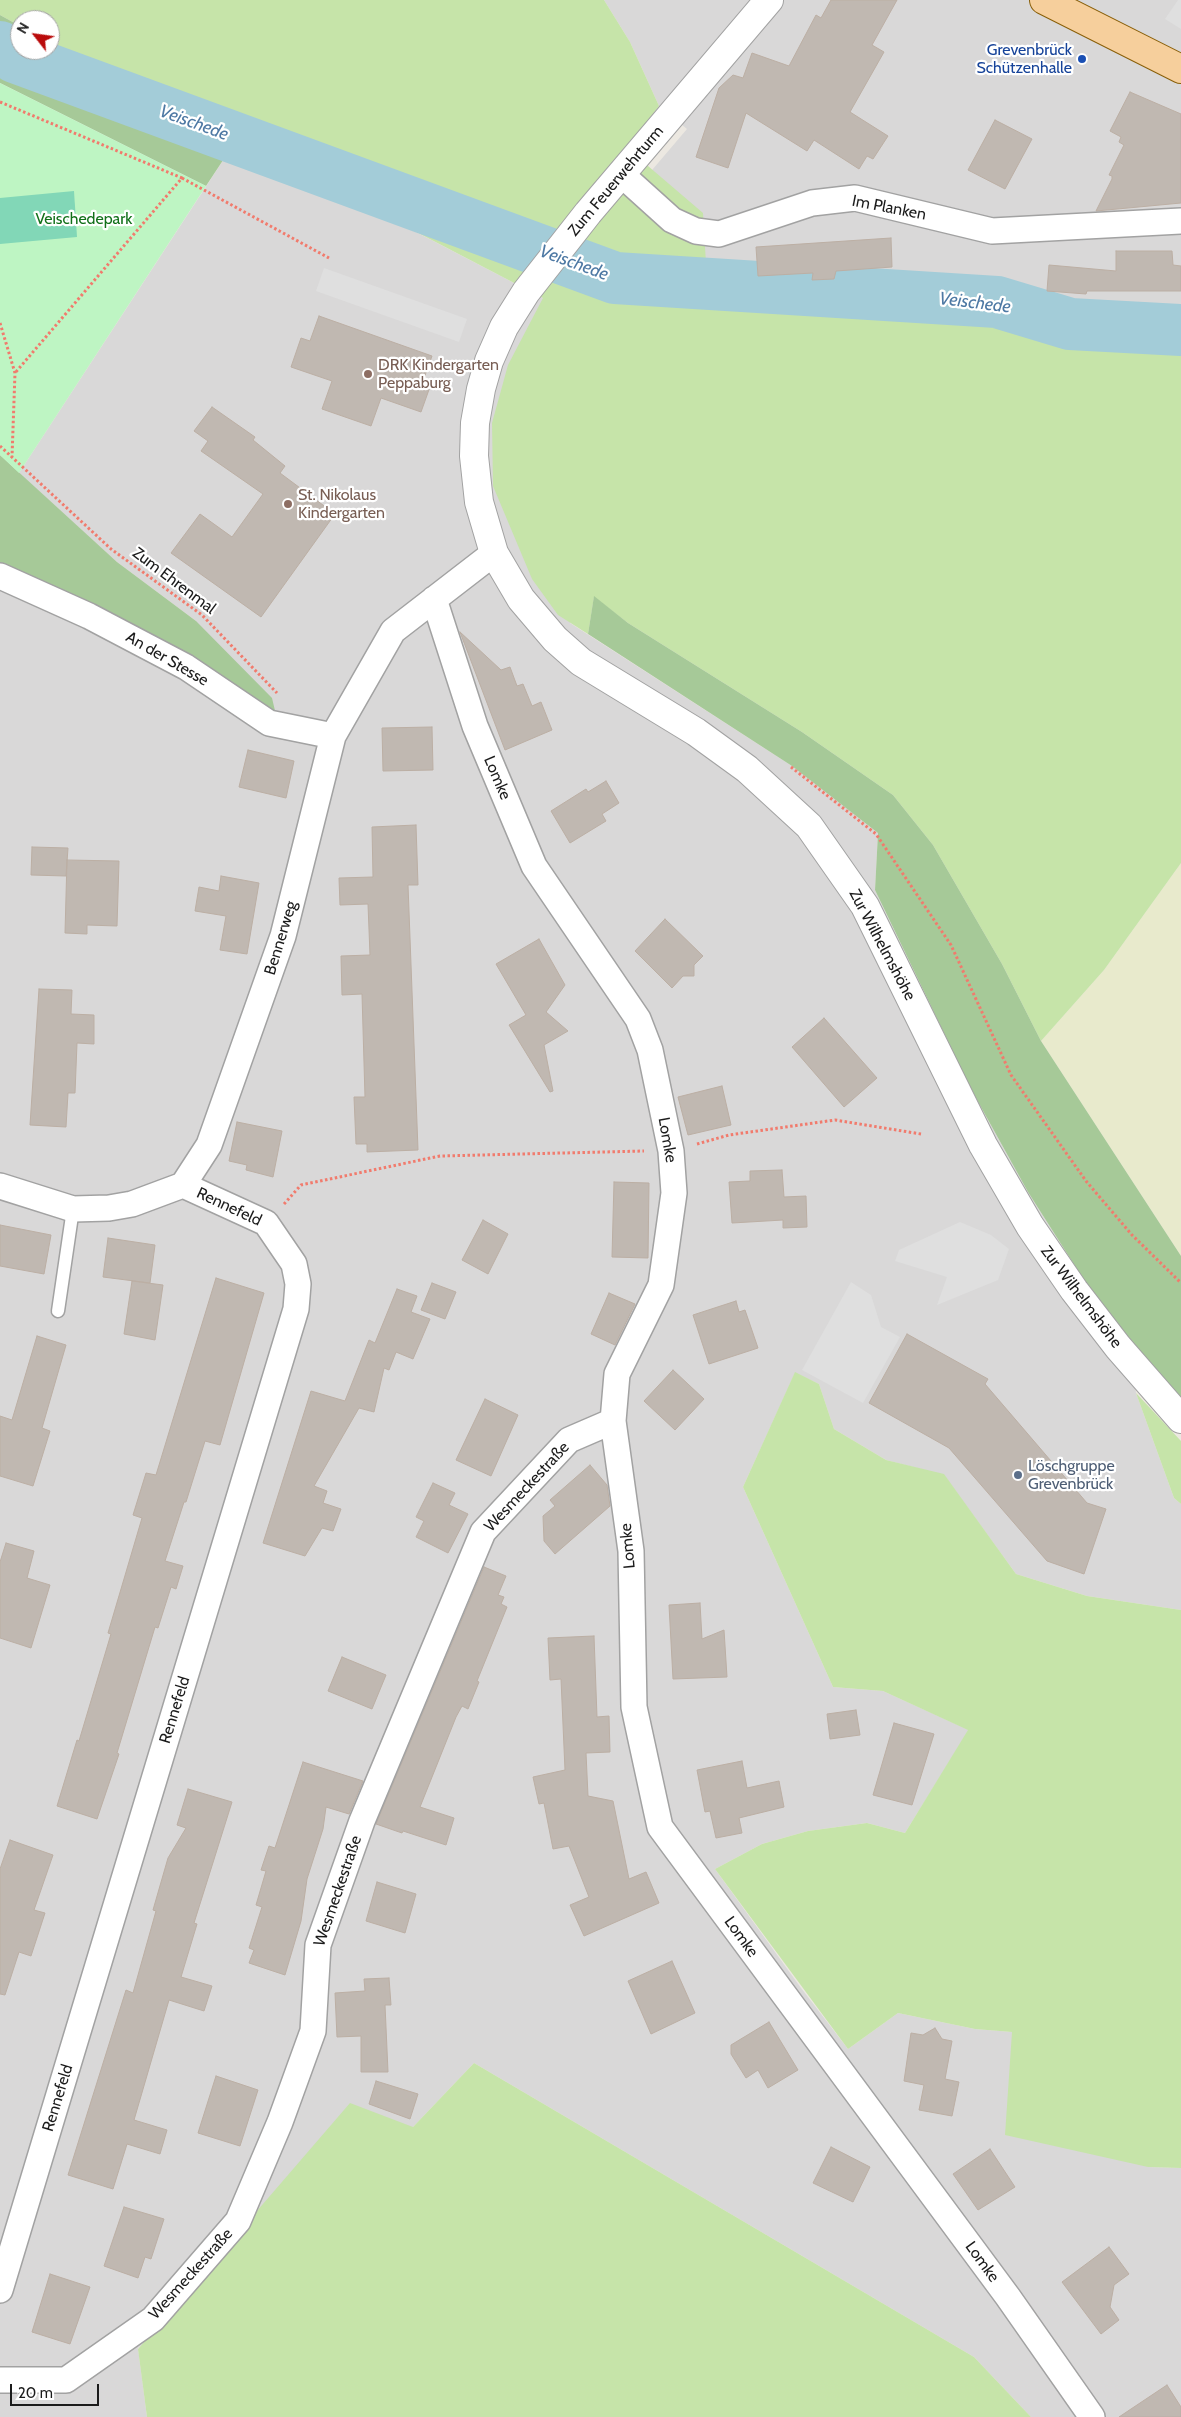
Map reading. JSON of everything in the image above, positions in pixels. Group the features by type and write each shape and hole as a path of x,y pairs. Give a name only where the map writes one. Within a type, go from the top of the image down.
{"main road":[{"path":"1044,0 1181,69"}],"street":[{"name":"Zum Feuerwehrturm","path":"494,553 479,502 474,456 475,423 481,389 489,361 504,327 526,292 588,214 769,0"},
{"name":"Im Planken","path":"621,174 672,220 696,231 720,234 812,203 856,198 992,231 1181,221"},
{"name":"Bennerweg","path":"183,1185 209,1145 284,936 333,736 393,631 494,553"},
{"name":"Zur Wilhelmshöhe","path":"494,553 521,599 547,630 581,662 703,738 747,770 809,826 865,906 983,1145 1030,1226 1074,1290 1102,1326 1181,1419"},
{"name":"An der Stesse","path":"0,576 89,616 186,667 269,722 333,736"},
{"name":"Lomke","path":"434,599 475,726 534,866 638,1019 650,1050 671,1151 674,1193 661,1285 617,1374 613,1421 631,1551 634,1706 660,1827 1008,2297 1092,2417"},
{"path":"0,1186 73,1209 109,1208 132,1204 183,1185"},
{"name":"Rennefeld","path":"0,2290 296,1309 298,1284 294,1264 266,1223 183,1185"},
{"name":"Wesmeckestraße","path":"0,2380 66,2380 153,2319 238,2221 280,2122 313,2031 318,1945 324,1927 362,1821 483,1532 569,1440 613,1421"}],"lane":[{"path":"58,1311 73,1209"}],"path":[{"path":"0,102 182,178 329,258"},
{"path":"15,373 182,178"},
{"path":"0,323 15,373 12,457"},
{"name":"Zum Ehrenmal","path":"0,446 111,549 202,615 279,695"},
{"path":"1017,1084 1086,1181 1132,1235 1181,1283"},
{"path":"266,1223 301,1185 440,1156 671,1151 729,1135 835,1120 920,1134"}],"shaded area":[{"path":"604,0 1181,0 1181,319 601,292 570,623 792,766 878,833 875,890 971,1089 1028,1192 1082,1277 1129,1339 1136,1393 1174,1498 1181,1504 1181,1610 1087,1596 1016,1574 944,1475 886,1460 834,1429 819,1384 795,1373 743,1487 833,1687 883,1691 969,1730 905,1833 867,1823 808,1831 762,1844 715,1869 801,1988 848,2049 898,2013 975,2029 1012,2032 1148,2167 1181,2168 1181,2417 1031,2417 974,2357 474,2063 413,2127 138,2348 147,2417 0,2417 0,568 196,621 117,562 19,473 237,139 543,298 687,129 659,106 630,42"},
{"path":"1178,0 1181,0 1181,29 1165,19"},
{"path":"324,268 467,319 459,342 316,291"},
{"path":"960,1222 991,1235 1009,1249 998,1280 937,1305 947,1277 895,1261 899,1250"},
{"path":"851,1282 871,1295 881,1327 900,1337 863,1403 802,1370"}],"green space":[{"path":"0,0 604,0 630,42 659,106 627,148 703,213 708,297 1181,319 1181,863 1104,970 1041,1041 1002,964 933,845 893,795 802,732 628,623 594,597 588,634 558,615 532,579 493,486 492,423 508,365 543,298 60,46 60,10 10,10 10,20 0,15"},
{"path":"0,15 10,20 10,60 60,60 60,46 237,139 206,186 0,83"},
{"name":"Veischedepark","path":"0,83 206,186 19,473 0,455"},
{"path":"74,191 77,237 0,244 0,198"},
{"path":"0,455 117,562 196,621 272,698 276,715 0,568"},
{"path":"594,596 628,623 802,732 893,795 933,845 1002,964 1041,1041 1181,1256 1181,1398 1129,1339 1082,1277 1028,1192 971,1089 875,890 878,833 792,766 588,634"},
{"path":"1181,863 1181,1256 1041,1041 1104,970"},
{"path":"795,1372 819,1384 834,1429 886,1460 944,1474 1016,1574 1087,1596 1181,1610 1181,2168 1148,2167 1005,2135 1012,2032 975,2029 898,2013 848,2049 715,1869 762,1844 808,1831 867,1823 905,1833 968,1730 883,1691 833,1687 743,1487"},
{"path":"1136,1393 1181,1441 1181,1504 1174,1498"},
{"path":"474,2063 974,2357 1031,2417 147,2417 138,2349 350,2103 413,2127"}],"building":[{"path":"831,0 897,0 872,45 884,52 850,112 888,136 873,159 867,156 859,169 814,140 807,151 746,113 728,168 696,157 719,88 733,75 743,78 752,53 789,66 816,15 821,18"},
{"path":"1130,92 1181,114 1181,203 1096,211 1112,179 1112,176 1109,175 1124,145 1119,142 1121,137 1110,131"},
{"path":"995,120 1032,139 1005,189 968,170"},
{"path":"891,238 892,267 836,271 834,279 812,280 813,273 758,276 756,247"},
{"path":"1116,251 1172,251 1173,265 1181,266 1181,291 1087,291 1086,294 1047,291 1049,265 1116,271"},
{"name":"DRK Kindergarten Peppaburg","path":"319,316 432,356 423,381 431,384 421,412 381,398 371,426 322,409 332,381 291,367 301,338 310,341"},
{"name":"St. Nikolaus Kindergarten","path":"212,407 255,437 253,440 285,466 280,473 335,514 261,617 171,553 200,514 232,537 263,494 201,451 208,441 194,431"},
{"path":"460,632 501,670 510,667 517,686 523,684 532,706 541,702 552,730 505,750"},
{"path":"432,727 433,770 383,771 382,728"},
{"path":"248,750 294,761 286,798 239,787"},
{"path":"606,781 619,803 602,814 606,821 570,843 551,811 586,789 588,792"},
{"path":"416,825 418,885 408,885 418,1150 367,1152 367,1144 356,1144 354,1097 365,1097 362,994 342,995 341,956 370,955 368,904 340,905 339,878 373,877 372,827"},
{"path":"32,847 68,848 66,876 31,875"},
{"path":"67,860 119,861 117,926 87,925 87,934 65,933"},
{"path":"221,876 259,883 247,954 220,950 226,916 195,911 199,887 219,891"},
{"path":"665,919 703,956 694,965 694,976 683,976 672,988 635,951"},
{"path":"539,939 565,985 546,1012 568,1031 544,1045 553,1091 550,1092 509,1025 526,1015 496,964"},
{"path":"39,989 72,990 71,1014 94,1015 94,1044 77,1043 75,1093 68,1093 66,1127 30,1125"},
{"path":"824,1018 877,1078 844,1107 792,1047"},
{"path":"722,1086 731,1125 688,1135 678,1097"},
{"path":"237,1122 282,1131 273,1177 246,1170 247,1165 229,1161"},
{"path":"782,1170 784,1197 806,1196 807,1227 783,1228 783,1220 732,1223 729,1182 750,1181 750,1171"},
{"path":"614,1182 649,1183 648,1258 612,1257"},
{"path":"483,1220 508,1234 488,1274 462,1260"},
{"path":"0,1225 51,1235 44,1274 0,1266"},
{"path":"108,1238 155,1245 150,1283 103,1277"},
{"path":"216,1278 264,1293 220,1445 205,1441 165,1561 183,1566 176,1589 171,1587 158,1628 155,1627 117,1753 119,1754 97,1819 57,1806 77,1740 79,1741 111,1634 108,1633 142,1518 133,1515 146,1473 156,1475"},
{"path":"132,1281 163,1285 155,1340 124,1334"},
{"path":"432,1283 456,1292 445,1319 421,1310"},
{"path":"397,1289 417,1296 411,1312 430,1319 413,1359 396,1352 389,1370 384,1368 374,1412 359,1408 314,1486 327,1491 323,1503 341,1509 333,1531 322,1528 305,1556 263,1543 311,1391 345,1401 369,1340 375,1343"},
{"path":"609,1293 635,1304 615,1345 591,1334"},
{"path":"736,1301 739,1312 745,1310 758,1348 709,1364 693,1315"},
{"name":"Löschgruppe Grevenbrück","path":"907,1334 988,1379 985,1384 1087,1503 1106,1509 1084,1574 1047,1561 949,1448 869,1403"},
{"path":"37,1336 66,1345 42,1428 50,1431 33,1486 0,1476 0,1416 12,1420"},
{"path":"673,1370 704,1399 675,1430 644,1401"},
{"path":"485,1399 518,1415 491,1476 456,1460"},
{"path":"590,1465 607,1485 610,1506 555,1554 544,1541 543,1516 555,1506 550,1500"},
{"path":"433,1483 455,1493 449,1505 468,1514 448,1553 416,1537 424,1521 416,1517"},
{"path":"6,1543 34,1551 27,1578 50,1585 31,1648 0,1638 0,1562"},
{"path":"484,1567 506,1576 498,1595 504,1597 501,1604 507,1607 477,1681 479,1682 468,1709 462,1706 456,1717 420,1807 454,1818 446,1845 376,1824"},
{"path":"700,1603 702,1639 724,1630 727,1677 673,1679 669,1605"},
{"path":"594,1636 597,1717 609,1716 610,1752 586,1753 588,1796 613,1801 629,1879 646,1872 659,1903 584,1936 570,1905 589,1897 569,1846 553,1849 544,1803 539,1804 533,1777 565,1770 561,1679 550,1680 548,1638"},
{"path":"342,1657 386,1675 372,1709 328,1691"},
{"path":"856,1710 860,1735 830,1739 827,1714"},
{"path":"894,1723 934,1734 912,1805 873,1795"},
{"path":"742,1761 747,1788 779,1781 784,1807 739,1818 742,1833 716,1838 710,1811 705,1812 697,1770"},
{"path":"303,1762 363,1781 349,1814 326,1807 323,1829 307,1879 301,1921 285,1975 249,1963 254,1950 249,1948 262,1907 256,1905 266,1871 261,1870 269,1846 275,1848"},
{"path":"188,1789 232,1802 194,1923 197,1924 181,1977 212,1986 204,2011 169,2000 134,2120 167,2130 160,2154 127,2144 113,2189 68,2175 126,1990 133,1993 156,1911 153,1910 168,1858 186,1828 177,1825"},
{"path":"10,1840 53,1855 34,1910 45,1913 31,1956 19,1952 5,1995 0,1994 0,1869"},
{"path":"377,1882 416,1894 405,1933 366,1921"},
{"path":"672,1961 695,2013 651,2034 628,1981"},
{"path":"389,1978 391,2005 385,2005 388,2072 361,2072 361,2036 337,2037 335,1993 365,1991 364,1979"},
{"path":"769,2022 798,2070 768,2088 758,2070 746,2078 731,2054 731,2045"},
{"path":"935,2028 942,2039 952,2041 945,2079 959,2082 952,2116 919,2110 924,2085 904,2081 911,2033 923,2035"},
{"path":"216,2076 258,2090 240,2146 198,2133"},
{"path":"376,2081 418,2094 410,2119 369,2104"},
{"path":"831,2147 870,2167 853,2202 813,2183"},
{"path":"990,2149 1015,2187 978,2210 953,2174"},
{"path":"124,2207 164,2219 151,2259 145,2257 138,2278 104,2266"},
{"path":"1109,2247 1129,2274 1114,2285 1110,2307 1119,2320 1101,2334 1062,2282"},
{"path":"50,2274 90,2287 70,2344 32,2332"},
{"path":"1167,2385 1181,2407 1181,2417 1119,2417"}],"waterway":[{"name":"Veischede","path":"0,47 15,57 615,278 997,302 1070,324 1181,330"}],"place":[{"name":"Grevenbrück Schützenhalle","path":"1082,59"},
{"name":"DRK Kindergarten Peppaburg","path":"368,374"},
{"name":"St. Nikolaus Kindergarten","path":"288,504"},
{"name":"Löschgruppe Grevenbrück","path":"1018,1475"}]}
